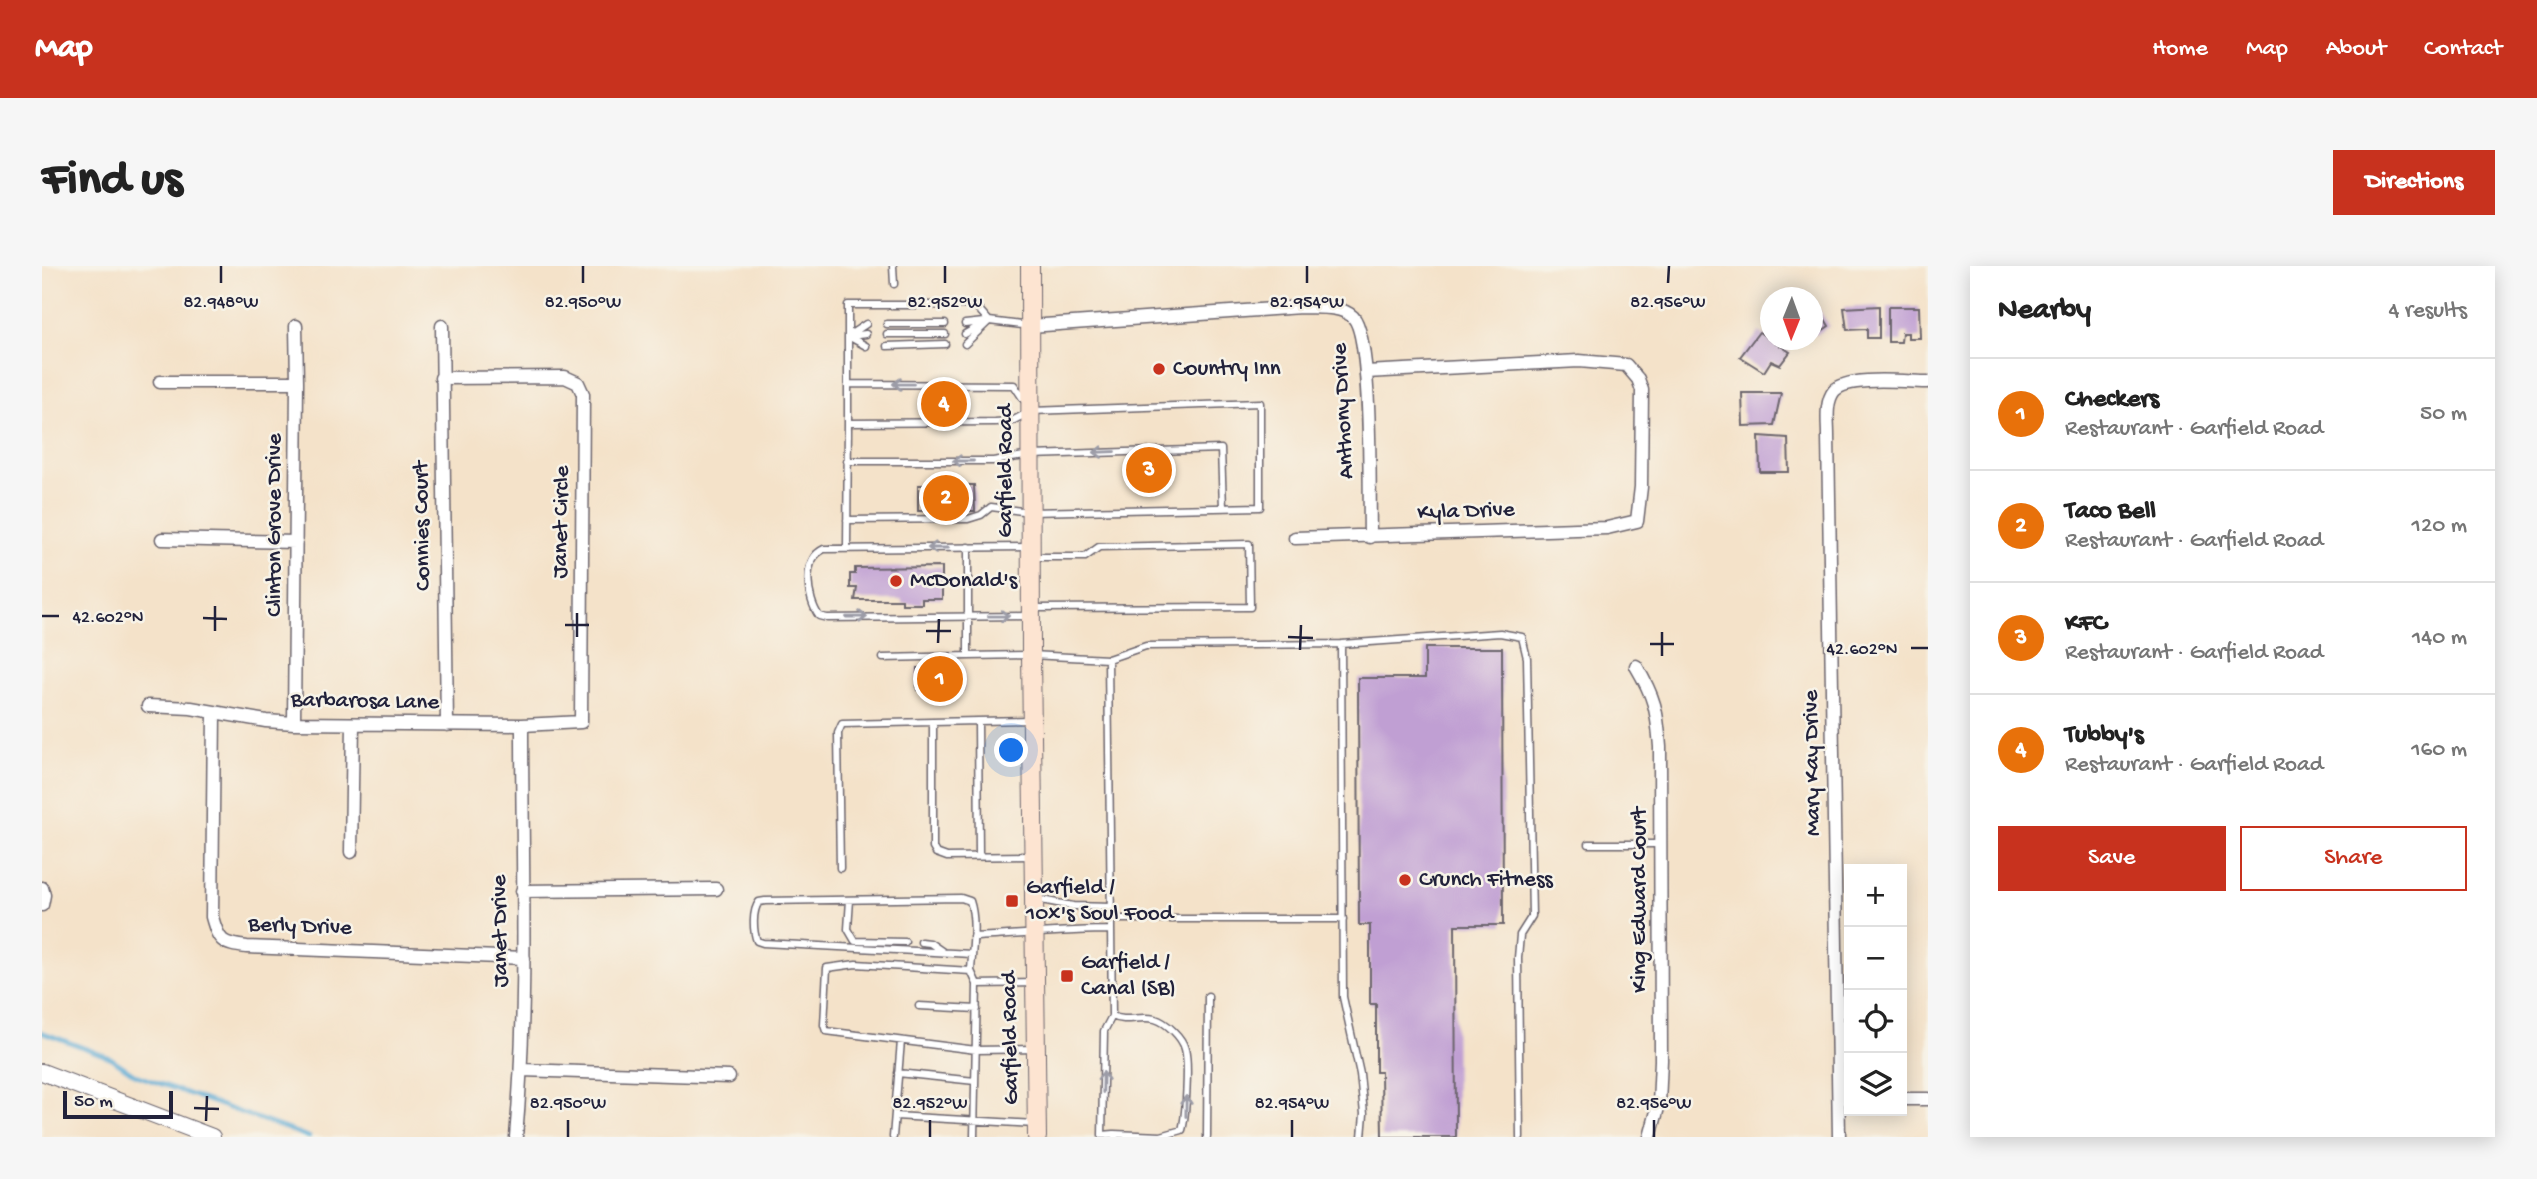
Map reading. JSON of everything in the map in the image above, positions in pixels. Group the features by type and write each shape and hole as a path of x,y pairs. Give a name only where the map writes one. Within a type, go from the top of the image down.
{"main road":[{"name":"Garfield Road","path":"1030,266 1031,655 1037,1130"}],"street":[{"name":"Anthony Drive","path":"1030,326 1301,307 1337,309 1352,315 1359,325 1366,372 1370,537"},
{"name":"Clinton Grove Drive","path":"294,723 298,382 296,326"},
{"name":"Connies Court","path":"442,326 447,725"},
{"name":"Kyla Drive","path":"1295,538 1607,528 1637,521 1641,487 1642,390 1638,379 1626,365 1579,361 1366,372"},
{"name":"Janet Circle","path":"441,378 565,377 578,383 583,394 581,722"},
{"path":"160,382 298,382"},
{"name":"Mary Kay Drive","path":"1839,1137 1844,1099 1829,402 1835,390 1851,383 1928,382"},
{"path":"162,539 296,542"},
{"name":"King Edward Court","path":"1636,666 1653,694 1658,717 1661,1059 1657,1116 1650,1137"},
{"name":"Barbarosa Lane","path":"148,706 191,708 294,723 522,725 581,722"},
{"name":"Berly Drive","path":"214,712 212,917 222,941 229,945 247,947 524,958"},
{"path":"351,852 353,724"},
{"name":"Janet Drive","path":"516,1137 522,1070 524,958 522,725"},
{"path":"42,888 42,905"},
{"path":"522,891 716,889"},
{"path":"522,1070 729,1077"},
{"path":"42,1072 212,1137"},
{"path":"1907,1099 1928,1099"}],"lane":[{"path":"893,266 894,284"},
{"path":"847,548 848,305 975,305 989,321"},
{"path":"965,334 989,321"},
{"path":"965,344 989,321"},
{"path":"965,324 989,321 1030,326"},
{"path":"848,336 866,324"},
{"path":"887,324 945,324"},
{"path":"848,336 866,334"},
{"path":"887,334 945,334"},
{"path":"848,336 866,346"},
{"path":"887,346 945,344"},
{"path":"848,384 1014,385 1031,411"},
{"path":"847,520 968,519 981,515 991,507 1030,512 1260,507 1260,403 1031,411 1013,421 848,423"},
{"path":"847,461 993,461 1031,454 1221,449 1223,508"},
{"path":"1249,544 1250,607 827,618 819,616 812,606 812,559 824,549 968,547 1031,552 1085,557 1099,547 1249,544"},
{"path":"968,547 968,656"},
{"path":"883,658 1031,655 1108,659 1146,646 1341,644 1500,633 1522,638 1528,658 1532,916 1521,935 1518,958 1520,1137"},
{"path":"1341,644 1343,997 1360,1074 1364,1114 1362,1137"},
{"path":"1108,659 1112,1016 1104,1031 1102,1135 1161,1136 1182,1130 1186,1116 1185,1048 1173,1031 1158,1019 1146,1017 1120,1020 1112,1016"},
{"path":"840,868 839,728 842,724 1032,720"},
{"path":"978,721 979,856"},
{"path":"933,722 933,848 936,853 947,858 1033,856"},
{"path":"1589,844 1661,844"},
{"path":"972,954 757,941 755,909 759,902 961,898 970,901 973,937 972,954 971,971 977,984 974,1137"},
{"path":"1034,899 1073,906 1111,907"},
{"path":"850,900 848,929 855,941 905,942"},
{"path":"1111,919 1343,919"},
{"path":"973,937 1034,935 1065,929 1111,930"},
{"path":"921,942 930,943 943,952"},
{"path":"971,971 856,964 827,968 826,1031 976,1051 1036,1049"},
{"path":"977,984 1035,983"},
{"path":"1207,1137 1208,996"},
{"path":"919,1006 977,1009"},
{"path":"893,1137 901,1041"},
{"path":"898,1073 975,1081"},
{"path":"895,1116 974,1120 1037,1130"}],"building":[{"path":"1879,306 1879,338 1867,338 1867,329 1847,330 1844,308"},
{"path":"1888,307 1919,307 1920,338 1908,338 1908,333 1902,333 1901,342 1888,342"},
{"path":"1823,316 1829,326 1823,330"},
{"path":"1759,332 1760,350 1790,352 1780,365 1771,361 1764,372 1740,357"},
{"path":"955,391 955,395 964,395 964,413 924,413 924,396 940,396 940,392"},
{"path":"1742,393 1781,393 1774,425 1743,426"},
{"path":"1759,436 1788,438 1789,472 1760,472"},
{"path":"918,485 974,485 975,511 918,511"},
{"name":"McDonald's","path":"942,567 942,599 922,599 922,604 902,604 902,600 855,600 857,588 850,588 850,574 855,574 855,568"},
{"path":"1425,648 1502,648 1503,925 1455,925 1456,1137 1382,1137 1381,1072 1376,1072 1376,1004 1370,1004 1370,925 1359,925 1358,678 1425,678"},
{"path":"917,668 964,668 964,690 917,690"}],"waterway":[{"path":"42,1032 111,1058 136,1075 309,1137"}],"place":[{"name":"Country Inn","path":"1159,369"},
{"name":"Tubby's","path":"944,404"},
{"name":"KFC","path":"1149,470"},
{"name":"Taco Bell","path":"946,498"},
{"name":"McDonald's","path":"896,581"},
{"name":"Checkers","path":"940,679"},
{"name":"Crunch Fitness","path":"1405,880"},
{"name":"Garfield / 10x's Soul Food","path":"1012,901"},
{"name":"Garfield / Canal (SB)","path":"1067,976"}]}
